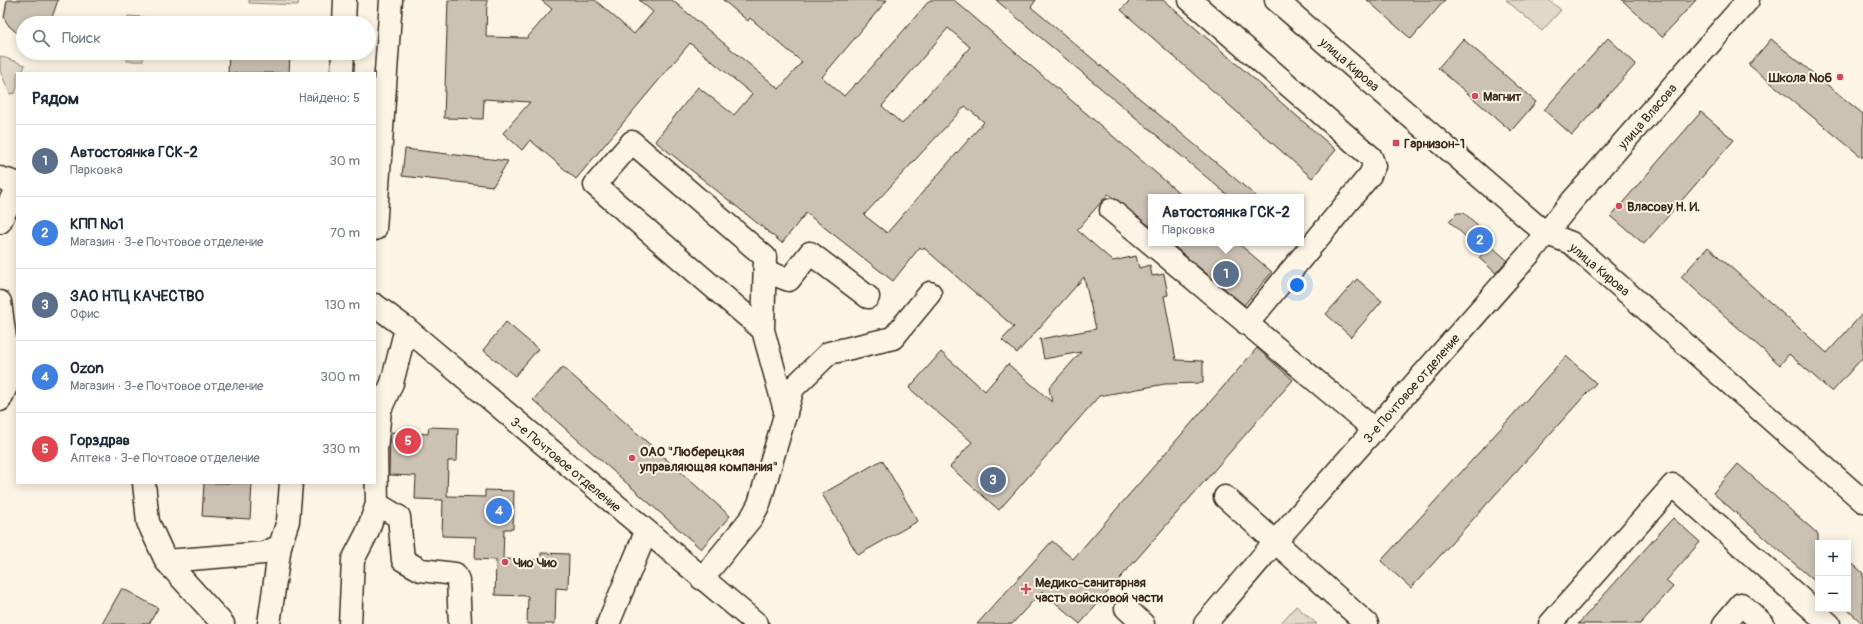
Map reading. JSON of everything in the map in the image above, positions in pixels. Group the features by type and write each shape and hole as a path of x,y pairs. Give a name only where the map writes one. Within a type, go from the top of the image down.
{"street":[{"path":"344,16 345,0"},
{"path":"376,215 391,0"},
{"path":"1190,0 1371,157 1374,166 1370,175 1247,324"},
{"name":"улица Кирова","path":"1276,0 1545,233 1571,243 1863,501"},
{"name":"улица Власова","path":"1545,233 1748,0"},
{"path":"342,72 343,60"},
{"path":"763,330 594,185 632,142 765,257 763,330 786,414"},
{"path":"0,178 16,183"},
{"path":"0,222 16,189"},
{"path":"1111,210 1148,241"},
{"name":"3-е Почтовое отделение","path":"1205,624 1275,542 1531,252 1545,233"},
{"path":"1154,246 1375,430"},
{"path":"764,270 789,280 810,253 868,297"},
{"path":"702,578 752,517 759,504 793,388 829,353 893,338 930,293"},
{"path":"0,302 7,353 6,387 0,400"},
{"name":"3-е Почтовое отделение","path":"376,306 406,328 646,532 757,624"},
{"path":"350,624 353,560 367,533 377,504 376,450 380,410 392,383 406,328"},
{"path":"144,484 148,522 166,561 223,624"},
{"path":"269,624 280,546 288,521 291,484"},
{"path":"1550,624 1673,485 1829,624"},
{"path":"1225,497 1367,624"},
{"path":"377,504 399,517 403,560 421,570 455,574 458,580 460,624"},
{"path":"608,624 646,532"},
{"path":"166,561 264,553 280,546"},
{"path":"1724,624 1740,604 1763,624"},
{"path":"1126,608 1143,624"}],"green space":[{"path":"249,0 299,0 298,5 249,3"},
{"path":"1506,0 1549,0 1561,10 1542,31"},
{"path":"0,56 25,65 22,72 16,72 15,93 10,94 0,71"},
{"path":"127,60 143,60 143,61"},
{"path":"1296,606 1317,624 1280,624"}],"building":[{"path":"7,0 58,0 52,16 16,16 16,32 9,26 4,18"},
{"path":"448,0 487,0 486,37 527,38 552,9 541,0 595,0 634,34 653,12 639,0 672,0 779,89 802,62 750,18 748,21 723,0 887,0 822,77 844,96 856,83 857,84 930,0 954,0 1180,194 1148,194 1148,225 1108,194 1077,230 1113,261 1136,256 1139,268 1150,265 1152,276 1164,274 1168,295 1164,296 1176,360 1203,361 1203,383 1165,384 1099,396 999,510 950,467 972,442 909,388 941,352 985,391 1008,364 1052,402 1049,388 1081,352 1044,359 1040,339 1096,329 1084,277 1017,353 1002,340 1014,327 924,248 923,250 920,247 893,281 806,213 782,243 655,141 698,87 734,115 752,94 690,43 576,179 530,140 522,150 503,133 530,102 484,99 483,119 444,118","holes":["948,28 970,47 902,124 882,106","965,106 984,122 887,233 864,215"]},
{"path":"996,0 1036,0 1031,7 1253,194 1226,194"},
{"path":"1130,0 1163,0 1336,150 1312,178 1121,10"},
{"path":"1367,0 1445,0 1411,39"},
{"path":"1622,0 1696,0 1662,37"},
{"path":"1608,38 1636,64 1572,135 1544,110"},
{"path":"1463,39 1536,102 1511,131 1438,68"},
{"path":"1771,39 1863,114 1863,158 1749,65"},
{"path":"229,60 290,60 289,72 228,72"},
{"path":"1701,112 1734,140 1644,244 1611,216"},
{"path":"405,149 508,161 493,186 402,176"},
{"path":"1457,213 1464,213 1489,235 1491,246 1507,260 1496,273 1479,258 1483,253 1449,221"},
{"path":"1174,246 1242,246 1272,272 1244,305"},
{"path":"1708,247 1827,353 1863,313 1863,357 1832,392 1789,354 1780,365 1681,277"},
{"path":"1357,279 1382,301 1351,337 1326,314"},
{"path":"506,322 538,349 515,376 483,350"},
{"path":"1257,348 1293,380 1080,624 1042,591 1012,624 977,624 1052,541 1073,559"},
{"path":"1566,356 1596,383 1411,588 1381,561"},
{"name":"ОАО \"Люберецкая управляющая компания\"","path":"563,367 730,516 701,549 533,400"},
{"path":"429,427 458,428 457,461 448,461 447,496 485,497 485,490 514,491 513,529 504,529 503,559 541,560 541,553 569,554 568,589 556,588 555,624 527,624 528,596 495,595 496,560 475,559 476,537 442,536 443,500 415,499 416,476 389,475 390,432 428,434"},
{"path":"882,460 918,521 858,555 822,494"},
{"path":"1738,464 1818,534 1818,540 1815,540 1815,581 1713,493"},
{"path":"204,484 252,484 250,519 202,516"},
{"path":"1673,518 1700,542 1666,581 1673,587 1640,624 1578,624"},
{"path":"1851,563 1863,573 1863,624 1850,612"},
{"path":"122,588 158,608 149,624 102,624"}],"place":[{"name":"Школа №6","path":"1840,77"},
{"name":"Магнит","path":"1475,96"},
{"name":"Гарнизон-1","path":"1396,143"},
{"name":"Власову Н. И.","path":"1619,206"},
{"name":"КПП №1","path":"1480,240"},
{"name":"Автостоянка ГСК-2","path":"1226,274"},
{"name":"Горздрав","path":"408,441"},
{"name":"ОАО \"Люберецкая управляющая компания\"","path":"632,458"},
{"name":"ЗАО НТЦ КАЧЕСТВО","path":"993,480"},
{"name":"Ozon","path":"499,511"},
{"name":"Чио Чио","path":"505,562"},
{"name":"Медико-санитарная часть войсковой части","path":"1026,589"}]}
